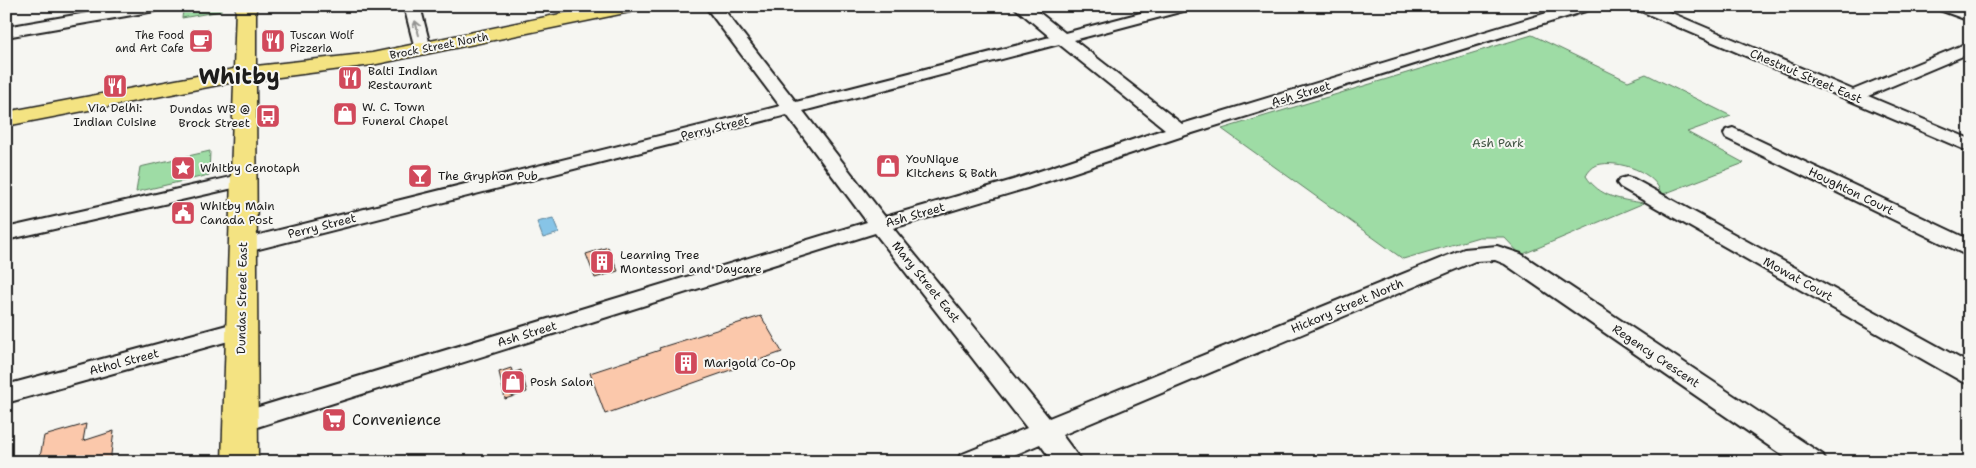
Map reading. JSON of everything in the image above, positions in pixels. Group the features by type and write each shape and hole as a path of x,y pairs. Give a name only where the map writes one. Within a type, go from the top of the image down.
{"main road":[{"name":"Dundas Street East","path":"240,462 246,6"},
{"name":"Brock Street North","path":"6,119 246,74 372,59 630,6"},
{"path":"245,115 259,94 272,83 307,68"}],"street":[{"path":"6,32 155,6"},
{"path":"412,6 423,49"},
{"name":"Mary Street East","path":"713,6 880,225 1069,462"},
{"path":"1021,6 1063,37 1179,131"},
{"name":"Perry Street","path":"243,246 791,109 1186,6"},
{"name":"Ash Street","path":"241,422 880,225 1020,184 1179,131 1588,6"},
{"name":"Chestnut Street East","path":"1641,6 1970,146"},
{"path":"1942,6 1970,16"},
{"path":"1854,96 1970,47"},
{"name":"Houghton Court","path":"1733,134 1970,248"},
{"path":"6,234 244,180"},
{"name":"Mowat Court","path":"1627,183 1970,375"},
{"name":"Hickory Street North","path":"970,462 1464,257 1484,252 1498,253"},
{"name":"Regency Crescent","path":"1498,253 1529,270 1813,462"},
{"name":"Athol Street","path":"6,394 242,329"}],"green space":[{"path":"205,6 221,6 221,11 182,18 183,10"},
{"name":"Ash Park","path":"1532,35 1628,81 1646,74 1731,116 1687,132 1744,163 1661,195 1653,180 1635,169 1615,164 1597,165 1586,176 1597,189 1619,199 1644,203 1521,255 1504,237 1479,237 1403,259 1222,129"},
{"path":"210,151 209,175 136,192 140,167"}],"water":[{"path":"553,218 559,233 543,238 537,222"}],"building":[{"path":"348,108 350,122 336,125 334,111"},
{"name":"Learning Tree Montessori and Daycare","path":"608,247 618,271 595,278 586,254"},
{"name":"Marigold Co-Op","path":"761,316 782,352 605,414 590,373 660,350 659,348"},
{"name":"Posh Salon","path":"511,368 513,373 521,370 527,392 505,399 499,372"},
{"path":"86,424 83,441 114,431 110,462 39,462 44,436"}],"place":[{"name":"The Food and Art Cafe","path":"201,41"},
{"name":"Tuscan Wolf Pizzeria","path":"273,41"},
{"name":"Balti Indian Restaurant","path":"350,78"},
{"name":"Via Delhi: Indian Cuisine","path":"115,86"},
{"name":"W. C. Town Funeral Chapel","path":"345,114"},
{"name":"Dundas WB @ Brock Street","path":"268,116"},
{"name":"YouNique Kitchens & Bath","path":"888,166"},
{"name":"Whitby Cenotaph","path":"183,168"},
{"name":"The Gryphon Pub","path":"420,176"},
{"name":"Whitby Main Canada Post","path":"183,213"},
{"name":"Learning Tree Montessori and Daycare","path":"602,262"},
{"name":"Marigold Co-Op","path":"686,363"},
{"name":"Posh Salon","path":"513,382"},
{"name":"Convenience","path":"334,420"}],"district":[{"name":"Whitby","path":"239,76"}]}
